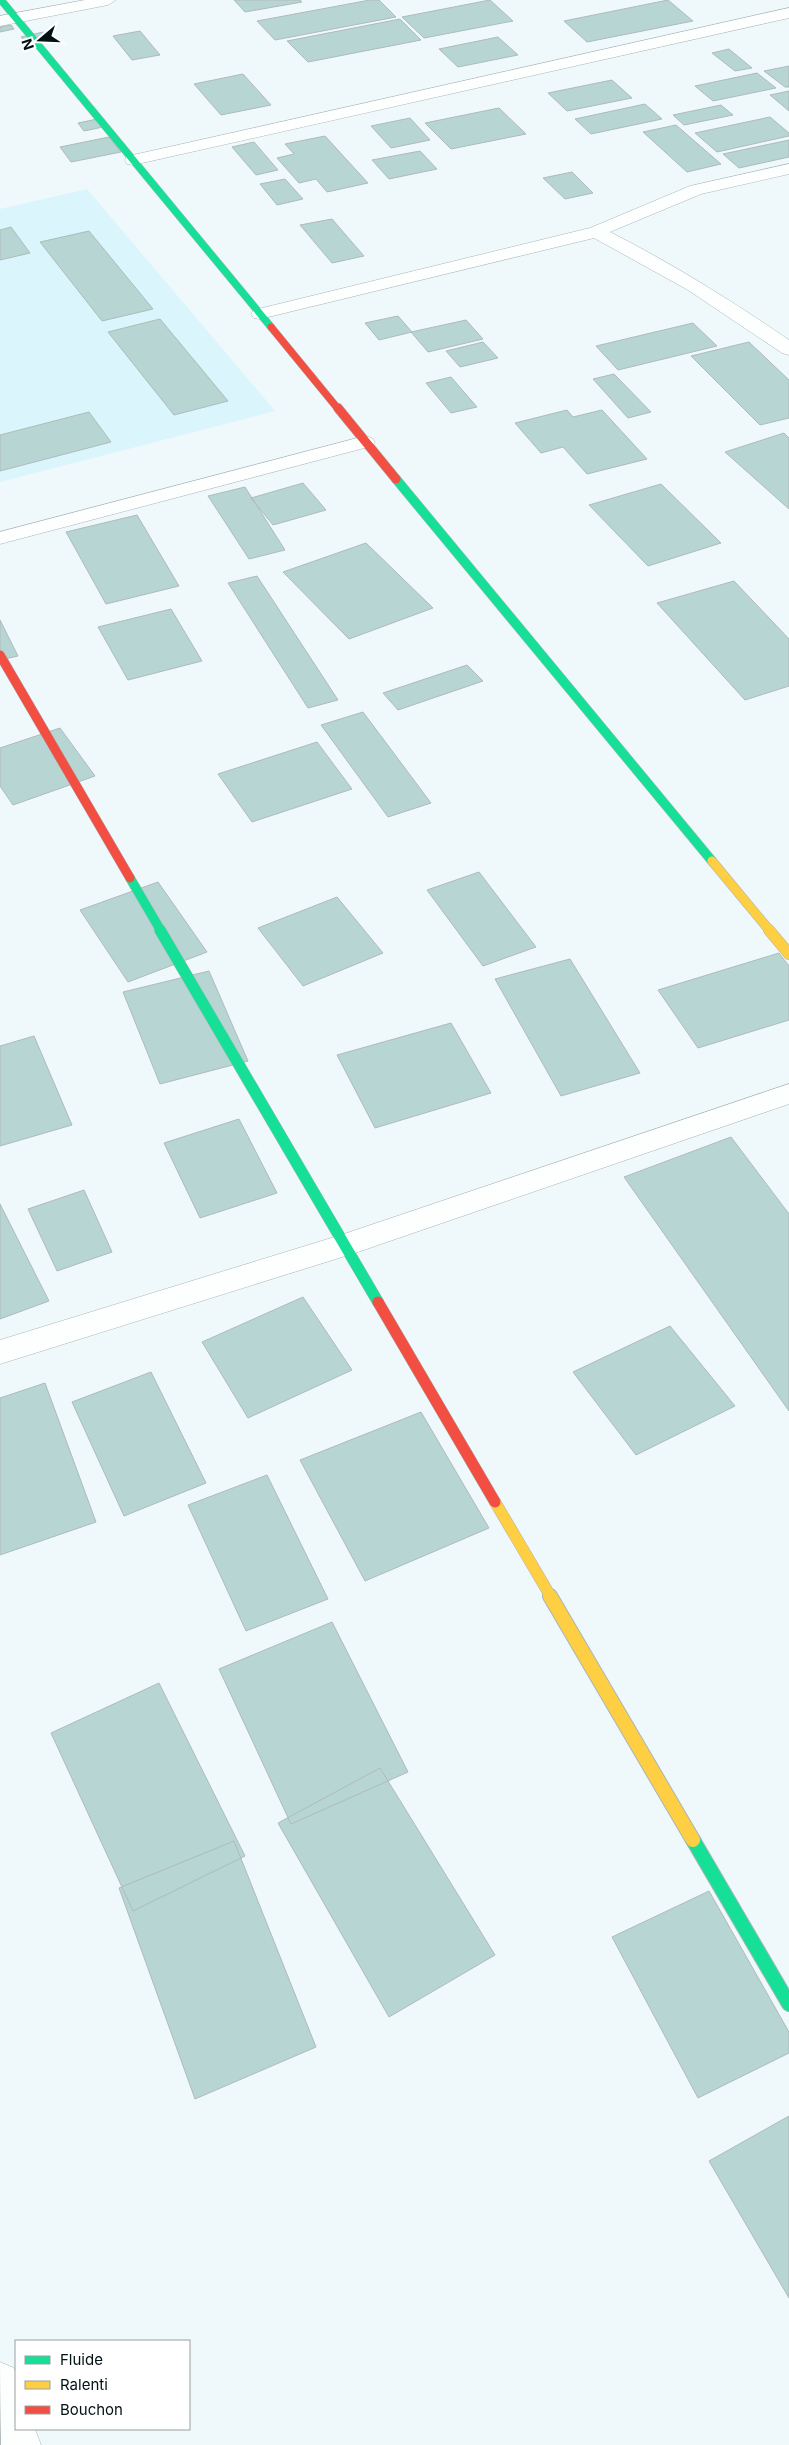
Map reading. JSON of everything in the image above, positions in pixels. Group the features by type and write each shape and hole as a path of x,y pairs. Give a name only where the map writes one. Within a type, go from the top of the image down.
{"street":[{"path":"1,0 789,954"},
{"path":"0,21 108,0"},
{"path":"133,160 789,13"},
{"path":"260,314 596,232 696,190 789,169"},
{"path":"596,232 655,261 731,308 789,349"},
{"path":"0,538 366,442"},
{"path":"0,655 789,2004"},
{"path":"0,1352 345,1246 789,1094"},
{"path":"0,2382 15,2427"},
{"path":"16,2430 21,2445"}],"shaded area":[{"path":"87,189 275,411 0,482 0,209"}],"building":[{"path":"234,0 300,0 302,2 245,12"},
{"path":"370,0 379,0 396,17 275,40 257,21"},
{"path":"490,0 513,21 424,38 402,17"},
{"path":"668,0 693,21 587,42 564,21"},
{"path":"400,19 421,40 308,62 287,41"},
{"path":"11,25 14,29 0,32 0,27"},
{"path":"140,31 160,55 132,60 113,36"},
{"path":"43,32 48,40 27,44 21,37"},
{"path":"498,37 518,55 458,67 439,49"},
{"path":"729,49 752,68 735,71 712,53"},
{"path":"789,66 789,87 785,87 764,71"},
{"path":"757,73 776,88 713,101 695,86"},
{"path":"243,74 271,105 221,115 194,84"},
{"path":"612,80 632,98 567,111 548,93"},
{"path":"789,91 789,111 770,95"},
{"path":"645,104 662,119 591,134 575,119"},
{"path":"721,105 733,115 684,125 673,115"},
{"path":"499,108 526,134 451,149 425,123"},
{"path":"770,117 789,133 789,136 717,152 695,133"},
{"path":"102,118 108,126 84,131 78,123"},
{"path":"410,118 430,140 391,148 371,126"},
{"path":"676,125 721,164 687,172 643,132"},
{"path":"325,136 368,183 327,192 316,179 299,183 277,158 294,154 285,144"},
{"path":"109,137 121,152 71,162 60,147"},
{"path":"789,140 789,157 739,168 723,154"},
{"path":"254,142 278,170 256,175 232,147"},
{"path":"420,151 437,169 389,179 372,160"},
{"path":"572,172 593,193 565,199 543,178"},
{"path":"285,179 303,199 277,205 260,184"},
{"path":"332,219 364,256 332,263 300,225"},
{"path":"11,227 30,253 0,260 0,230"},
{"path":"89,231 153,309 102,321 40,242"},
{"path":"398,316 412,332 379,340 365,323"},
{"path":"160,319 228,401 174,415 108,332"},
{"path":"466,320 483,339 428,352 411,332"},
{"path":"693,323 717,346 618,370 596,346"},
{"path":"483,342 498,358 460,367 446,351"},
{"path":"749,342 789,380 789,418 760,425 691,356"},
{"path":"614,374 651,412 628,418 593,379"},
{"path":"451,377 477,407 451,413 426,383"},
{"path":"567,410 573,417 602,410 647,459 587,474 563,447 541,453 515,423"},
{"path":"89,412 111,442 0,471 0,435"},
{"path":"784,433 789,438 789,509 725,452"},
{"path":"303,483 326,510 273,525 251,498"},
{"path":"661,484 721,543 648,566 589,505"},
{"path":"245,487 285,550 249,559 208,496"},
{"path":"137,515 179,586 106,604 66,532"},
{"path":"366,543 433,608 349,639 283,572"},
{"path":"257,576 338,700 308,708 228,583"},
{"path":"734,581 789,639 789,686 745,700 657,603"},
{"path":"171,609 202,661 128,680 98,627"},
{"path":"0,620 18,656 0,660"},
{"path":"467,665 483,681 398,710 383,693"},
{"path":"363,712 431,803 388,817 321,725"},
{"path":"60,728 95,776 13,805 0,786 0,748"},
{"path":"317,742 352,789 252,822 218,774"},
{"path":"479,872 536,947 483,966 427,890"},
{"path":"158,882 207,952 128,982 80,910"},
{"path":"337,897 383,953 303,986 258,928"},
{"path":"779,953 789,966 789,1020 698,1048 658,990"},
{"path":"570,959 640,1073 561,1096 495,979"},
{"path":"209,971 248,1061 160,1084 123,992"},
{"path":"451,1023 491,1093 375,1128 337,1055"},
{"path":"34,1036 72,1125 0,1146 0,1046"},
{"path":"239,1119 277,1193 200,1218 164,1143"},
{"path":"731,1137 789,1214 789,1411 624,1177"},
{"path":"84,1190 112,1252 57,1271 28,1209"},
{"path":"0,1204 49,1301 0,1319"},
{"path":"303,1297 352,1370 248,1418 202,1342"},
{"path":"670,1326 735,1406 636,1455 573,1372"},
{"path":"151,1372 206,1483 124,1516 72,1402"},
{"path":"45,1383 96,1522 0,1555 0,1398"},
{"path":"421,1412 489,1528 365,1581 300,1460"},
{"path":"267,1475 328,1599 246,1631 188,1505"},
{"path":"332,1622 408,1772 291,1824 219,1669"},
{"path":"159,1683 245,1856 133,1911 51,1733"},
{"path":"380,1768 495,1955 389,2017 278,1823"},
{"path":"234,1841 316,2047 195,2099 119,1888"},
{"path":"709,1891 789,2032 789,2053 698,2098 612,1937"},
{"path":"789,2116 789,2298 709,2161"}],"traffic: fast":[{"path":"1,0 271,327"},
{"path":"396,479 712,861"},
{"path":"130,878 378,1302"},
{"path":"693,1840 789,2004"}],"traffic: slow":[{"path":"712,861 789,954"},
{"path":"495,1502 693,1840"}],"traffic: jam":[{"path":"271,327 396,479"},
{"path":"0,655 130,878"},
{"path":"378,1302 495,1502"}]}
